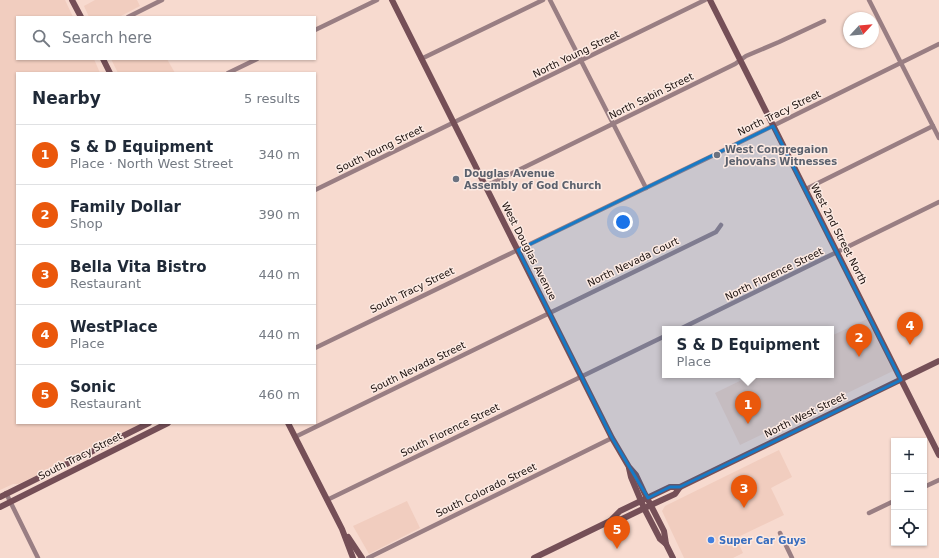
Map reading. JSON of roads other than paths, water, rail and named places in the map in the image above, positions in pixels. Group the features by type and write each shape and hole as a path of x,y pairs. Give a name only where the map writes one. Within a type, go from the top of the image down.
{"street":[{"path":"72,0 80,16"},
{"path":"130,16 162,0"},
{"path":"316,30 377,0"},
{"name":"West Douglas Avenue","path":"392,0 612,438 629,467 631,477 644,500 651,505 664,531 666,544 673,558"},
{"path":"421,59 543,0"},
{"path":"550,0 646,188"},
{"name":"North Young Street","path":"454,123 706,0"},
{"name":"West 2nd Street North","path":"710,0 939,455"},
{"path":"869,0 939,138"},
{"name":"North Sabin Street","path":"486,186 735,64 746,56 824,21"},
{"name":"North Tracy Street","path":"518,250 939,44"},
{"path":"104,60 110,72"},
{"path":"230,72 255,60"},
{"name":"South Young Street","path":"316,190 454,123"},
{"path":"806,190 933,126"},
{"name":"North Florence Street","path":"686,326 939,202"},
{"name":"North Nevada Court","path":"549,313 716,232 721,225"},
{"name":"South Tracy Street","path":"316,348 518,250"},
{"name":"South Nevada Street","path":"295,437 549,313"},
{"path":"582,377 662,337"},
{"name":"North West Street","path":"610,521 622,519 674,494 680,487 939,361"},
{"name":"South Florence Street","path":"327,500 582,377"},
{"name":"South Tracy Street","path":"0,497 147,424"},
{"name":"South Tracy Street","path":"0,507 166,424"},
{"path":"288,424 342,529 353,558"},
{"name":"South Colorado Street","path":"368,558 612,438"},
{"path":"927,486 939,480"},
{"name":"North West Street","path":"610,521 620,511 670,487 680,487"},
{"path":"6,493 38,558"},
{"name":"West Douglas Avenue","path":"644,500 644,508 660,539 666,544"},
{"path":"869,513 891,502"},
{"path":"534,558 610,521"},
{"path":"342,529 362,558"},
{"path":"780,533 792,558"}],"place":[{"name":"West Congregaion Jehovahs Witnesses","path":"717,155"},
{"name":"Douglas Avenue Assembly of God Church","path":"456,179"},
{"name":"WestPlace","path":"910,345"},
{"name":"Family Dollar","path":"859,357"},
{"name":"S & D Equipment","path":"748,424"},
{"name":"Bella Vita Bistro","path":"744,508"},
{"name":"Super Car Guys","path":"711,540"},
{"name":"Sonic","path":"617,549"}]}
